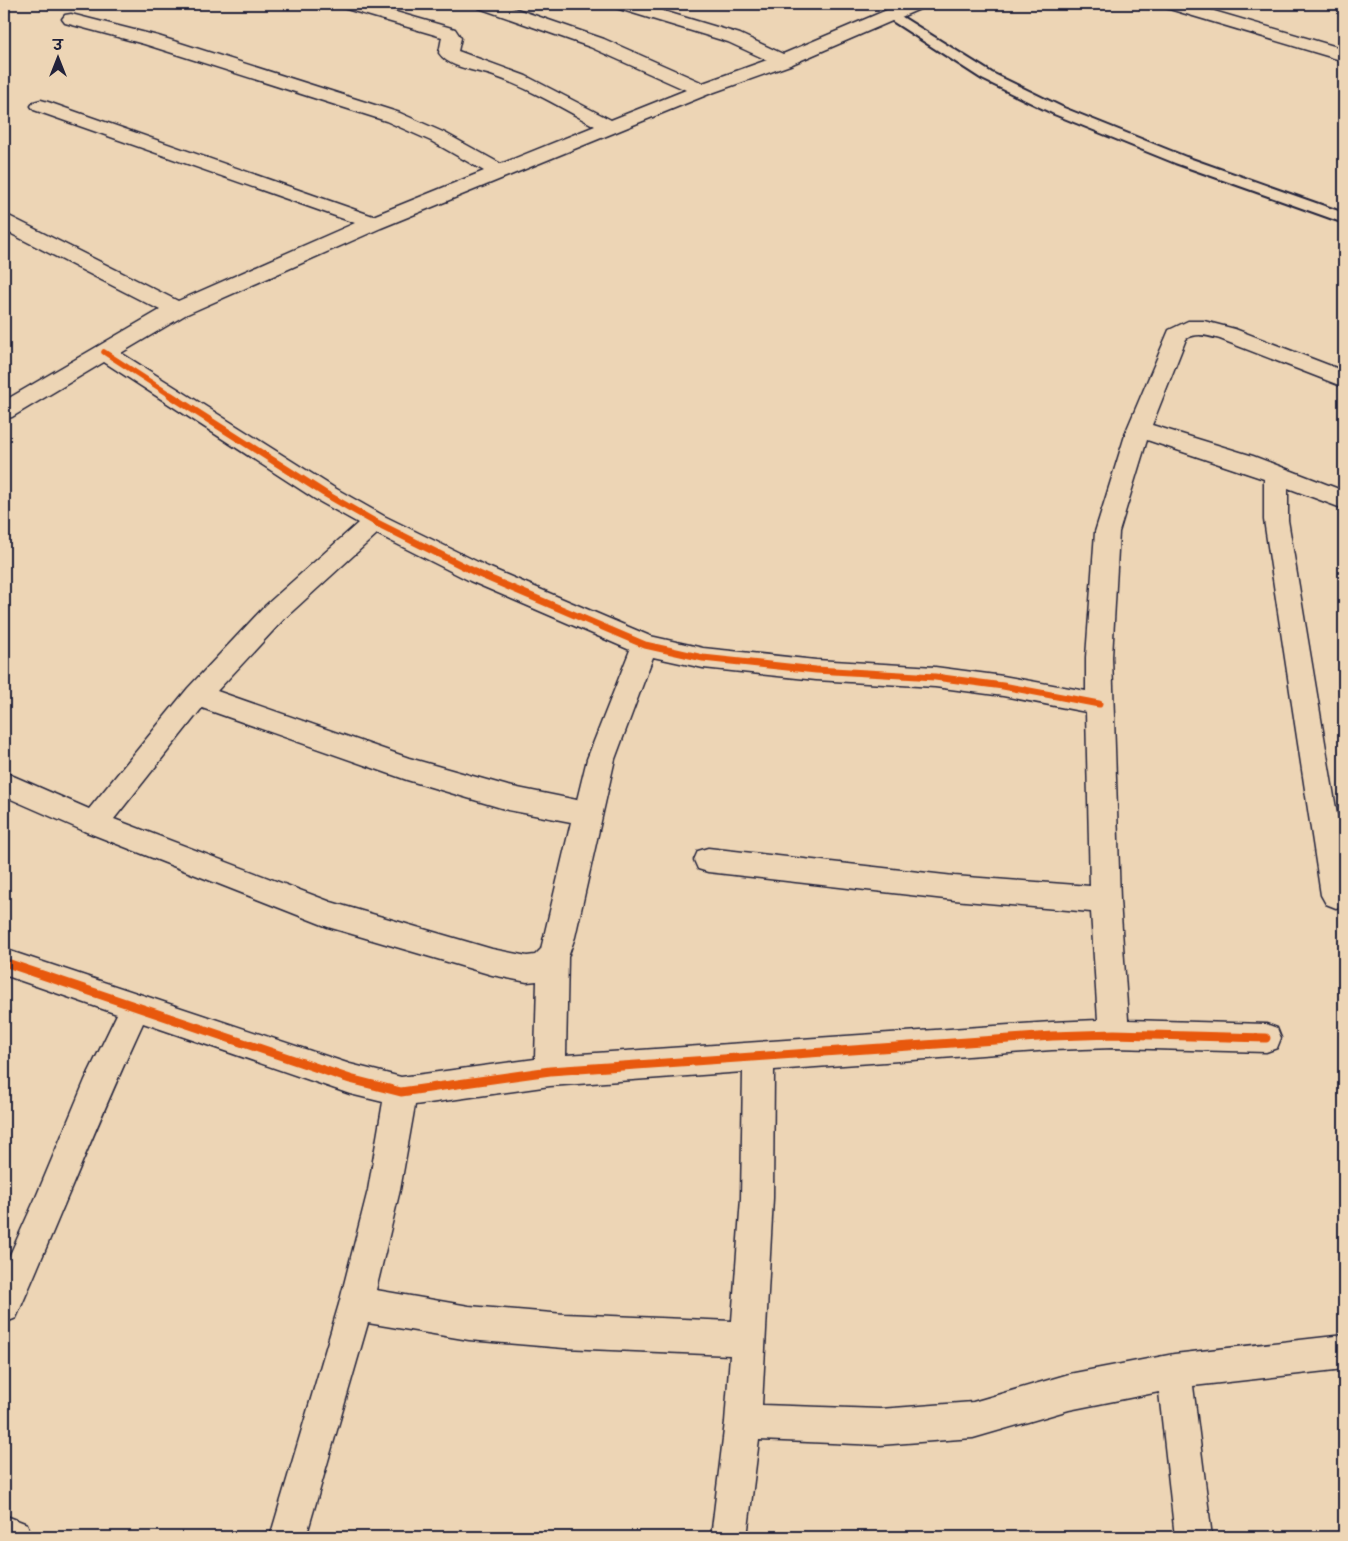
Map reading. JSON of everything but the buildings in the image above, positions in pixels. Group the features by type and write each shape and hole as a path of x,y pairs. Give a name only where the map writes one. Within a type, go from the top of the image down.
{"street":[{"path":"349,4 449,33 452,38 448,53 456,58 528,83 610,127"},
{"path":"485,4 597,43 702,90"},
{"path":"622,4 734,38 783,61"},
{"path":"4,411 177,310 374,223 702,90 783,61 916,4"},
{"path":"1172,4 1344,55"},
{"path":"1219,4 1344,41"},
{"path":"71,19 151,40 393,117 438,137 500,172"},
{"path":"41,106 374,223"},
{"path":"4,222 177,310"},
{"path":"1114,1034 1106,900 1099,656 1107,532 1139,429 1177,335 1188,328 1204,328 1227,334 1344,379"},
{"path":"104,352 324,493 375,522 479,574 645,645 702,658 816,670 934,677 1003,686 1099,704"},
{"path":"1139,429 1276,473 1344,500"},
{"path":"1276,473 1276,520 1336,895"},
{"path":"94,823 197,695 274,612 375,522"},
{"path":"550,1071 553,957 560,937 602,759 617,714 645,645"},
{"path":"197,695 407,769 508,798 588,814"},
{"path":"4,783 33,798 94,823 328,914 482,960 527,969 543,967 553,957"},
{"path":"708,860 954,888 1106,900"},
{"path":"4,962 350,1079 400,1092 550,1071 759,1056 1114,1034 1266,1038"},
{"path":"4,1306 45,1214 96,1090 136,1006"},
{"path":"729,1537 743,1422 757,1198 759,1056"},
{"path":"288,1537 356,1304 384,1190 400,1092"},
{"path":"356,1304 469,1323 564,1332 748,1339"},
{"path":"743,1422 880,1427 973,1420 1069,1392 1174,1371 1344,1352"},
{"path":"1174,1371 1194,1537"},
{"path":"4,1533 14,1537"}],"lane":[{"path":"891,14 1018,93 1110,132 1344,218"}],"cycle path":[{"path":"104,352 324,493 375,522 479,574 645,645 703,658 816,670 935,677 1003,686 1099,704"},
{"path":"4,962 350,1079 401,1092 550,1071 1052,1036 1114,1034 1266,1038"}]}
